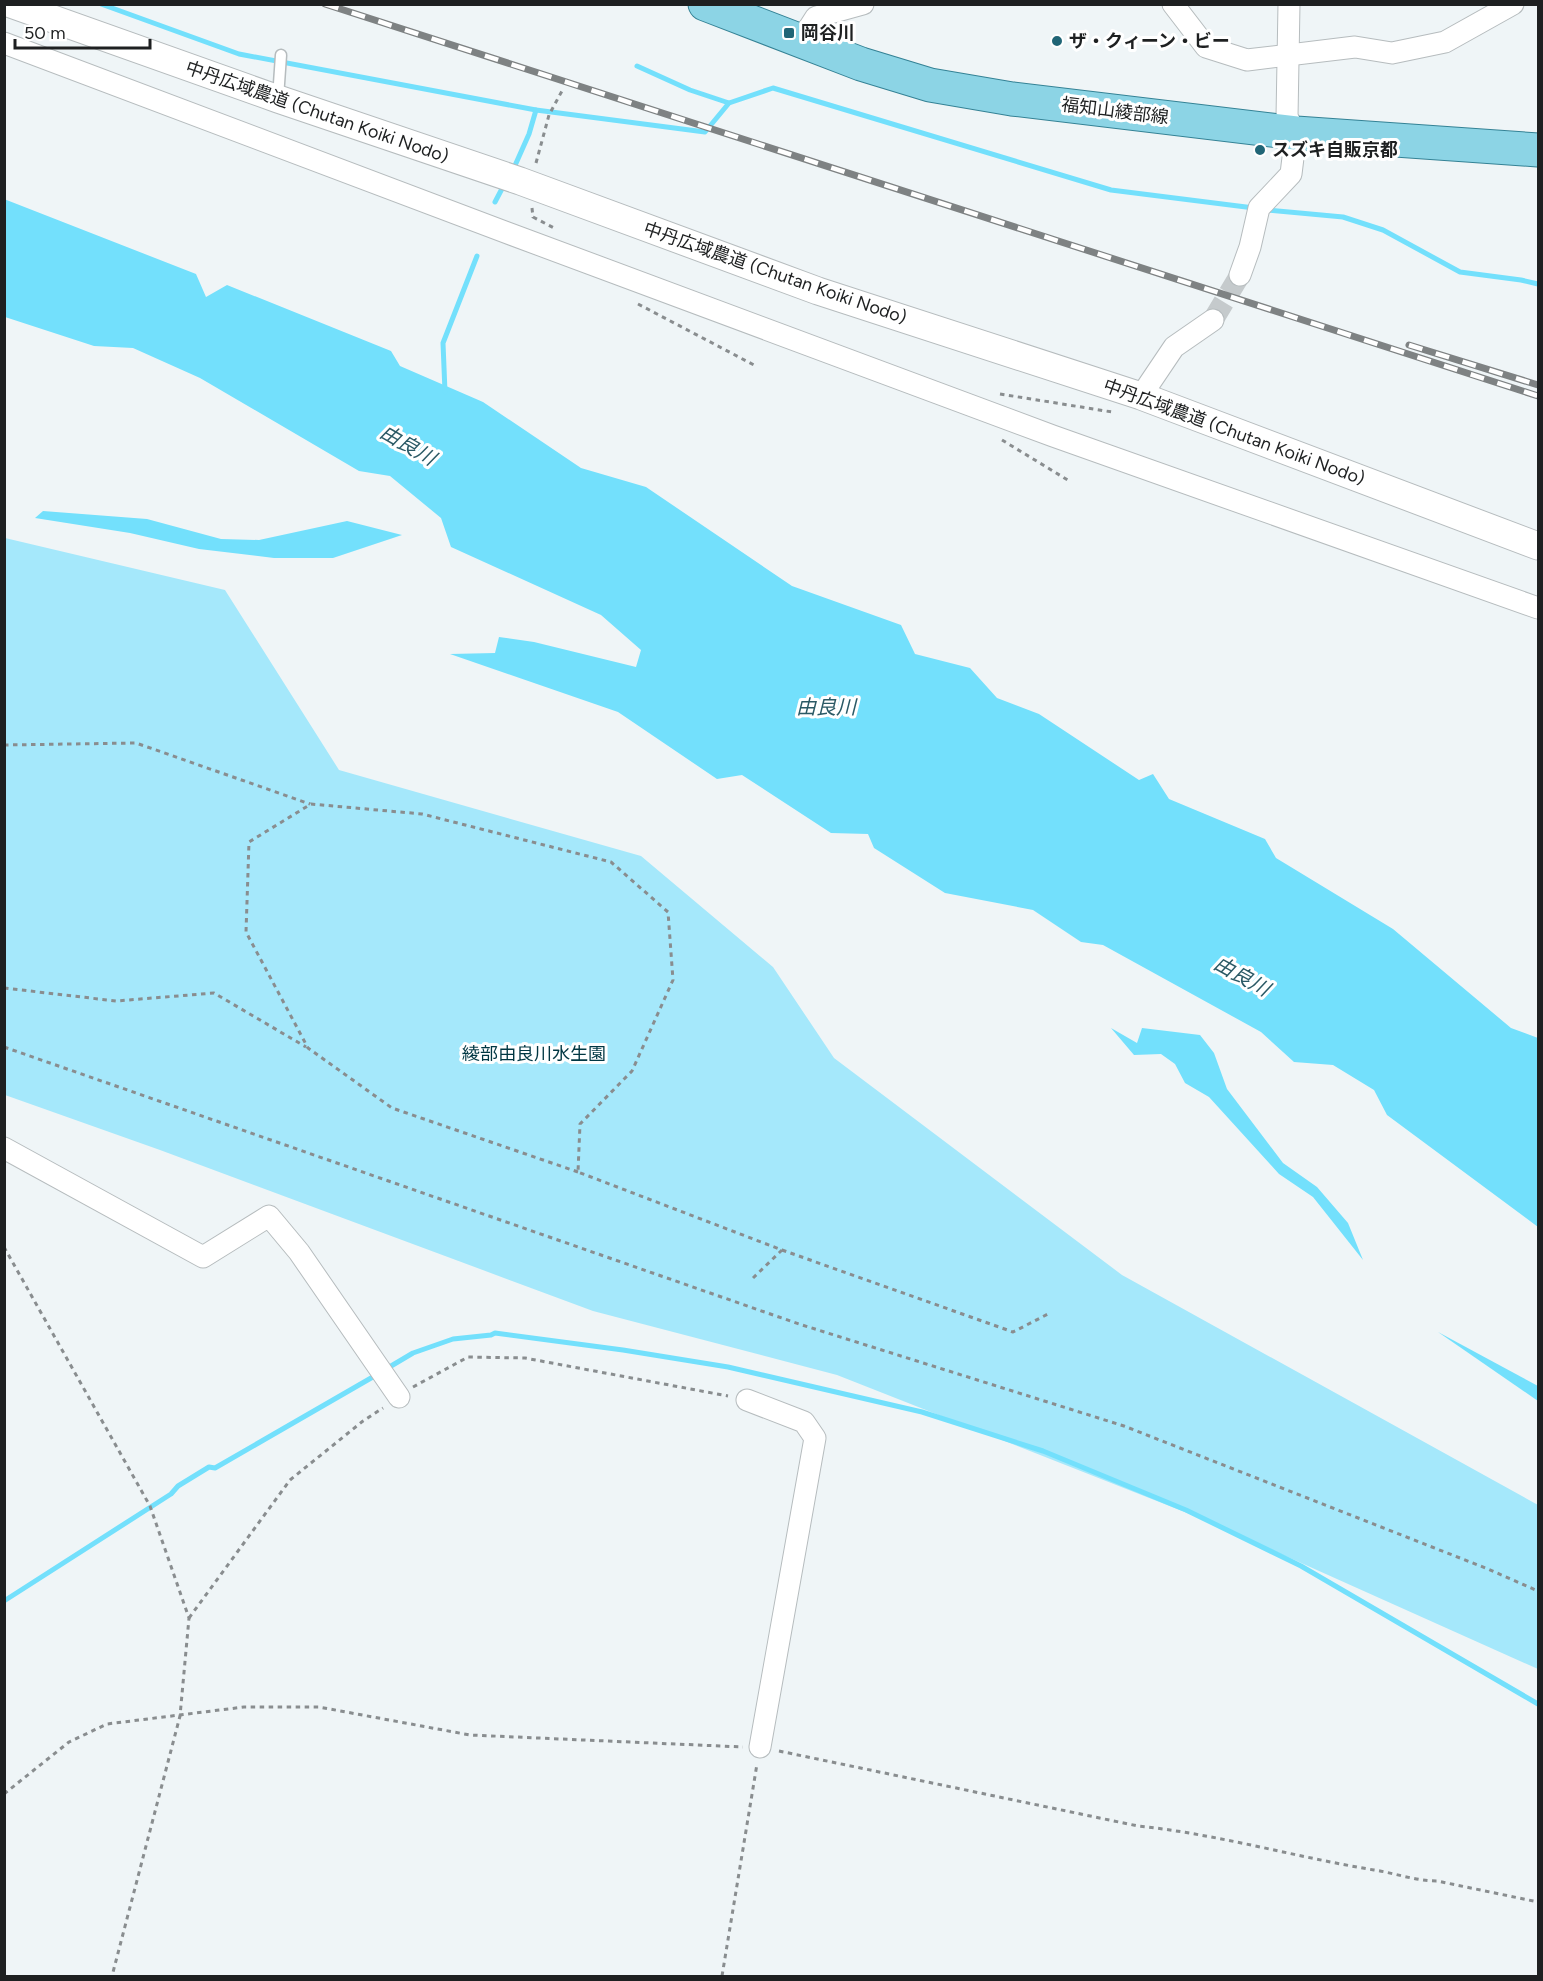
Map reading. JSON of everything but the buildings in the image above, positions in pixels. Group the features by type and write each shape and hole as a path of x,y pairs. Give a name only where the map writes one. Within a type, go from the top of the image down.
{"main road":[{"name":"福知山綾部線","path":"705,4 861,64 930,85 1012,99 1296,133 1539,150"}],"street":[{"name":"中丹広域農道 (Chutan Koiki Nodo)","path":"11,4 278,99 516,180 818,291 1141,396 1539,546"},
{"path":"800,42 816,17 864,4"},
{"path":"1173,4 1206,47 1247,60 1355,47 1392,53 1445,42 1513,4"},
{"path":"1239,275 1250,247 1259,208 1291,174 1296,133 1287,117 1289,4"},
{"path":"4,43 1042,432 1539,608"},
{"path":"1141,396 1174,347 1213,320"},
{"path":"4,1148 203,1257 269,1216 299,1252 399,1397"},
{"path":"747,1400 804,1422 815,1438 760,1748"}],"lane":[{"path":"278,99 281,55"}],"path":[{"path":"516,180 563,89"},
{"path":"4,745 136,742 311,804 422,814 611,862 668,912 673,980 632,1071 580,1124 578,1172"},
{"path":"308,1048 246,932 249,842 311,804"},
{"path":"4,988 116,1001 214,993 308,1048 392,1108 578,1172 782,1250 1013,1332 1048,1314"},
{"path":"4,1047 799,1324 1124,1426 1488,1569 1539,1592"},
{"path":"4,1247 150,1506 189,1618 180,1716 112,1977"},
{"path":"752,1279 782,1250"},
{"path":"189,1618 291,1479 363,1420 428,1378 468,1357 525,1358 747,1400"},
{"path":"4,1794 69,1742 107,1724 244,1707 319,1707 470,1735 760,1748 1138,1826 1174,1830 1326,1862 1394,1873 1422,1881 1437,1881 1539,1902"},
{"path":"722,1977 760,1748"}],"green space":[{"name":"綾部由良川水生園","path":"5,538 225,590 339,770 641,856 773,967 834,1058 1122,1275 1538,1505 1538,1669 1205,1520 837,1375 593,1311 160,1150 5,1095"}],"water":[{"name":"由良川","path":"4,199 196,274 206,297 227,285 391,351 400,366 483,402 581,468 646,487 792,586 901,625 915,654 970,668 997,698 1039,714 1139,780 1153,774 1169,799 1265,839 1276,858 1393,929 1511,1028 1538,1038 1538,1227 1387,1115 1374,1090 1333,1065 1294,1062 1261,1032 1103,945 1081,942 1033,910 945,893 874,848 868,834 831,833 742,775 717,779 618,712 450,654 495,653 499,637 534,642 636,667 641,650 601,615 451,547 441,518 390,476 359,471 200,378 133,348 94,346 5,317"},
{"path":"43,511 147,519 221,539 259,540 347,521 402,535 333,558 274,558 199,549 130,533 35,518"},
{"path":"1111,1028 1137,1043 1142,1028 1200,1035 1214,1053 1227,1089 1283,1163 1317,1187 1348,1223 1363,1260 1313,1197 1279,1174 1209,1097 1185,1083 1175,1064 1161,1054 1134,1055"},
{"path":"1438,1332 1538,1386 1538,1401"}],"waterway":[{"path":"101,4 239,54 536,110 705,132 729,103 773,88 1111,190 1254,208"},
{"path":"637,66 690,90 729,103"},
{"path":"513,170 529,134 536,110"},
{"path":"495,202 505,183"},
{"path":"1266,210 1343,217 1383,230 1460,272 1538,284"},
{"path":"445,392 443,343 477,256"},
{"path":"386,1369 413,1353 453,1339 495,1333 728,1367 922,1412 1043,1451 1186,1510 1301,1566 1538,1704"},
{"path":"4,1601 171,1494 178,1486 209,1467 215,1468 378,1374"}],"tunnel":[{"path":"1213,320 1240,275"}],"railway":[{"path":"325,4 1538,396"},
{"path":"1409,345 1538,385"}],"place":[{"name":"岡谷川","path":"789,33"},
{"name":"ザ・クィーン・ビー","path":"1057,41"},
{"name":"スズキ自販京都","path":"1260,150"}]}
